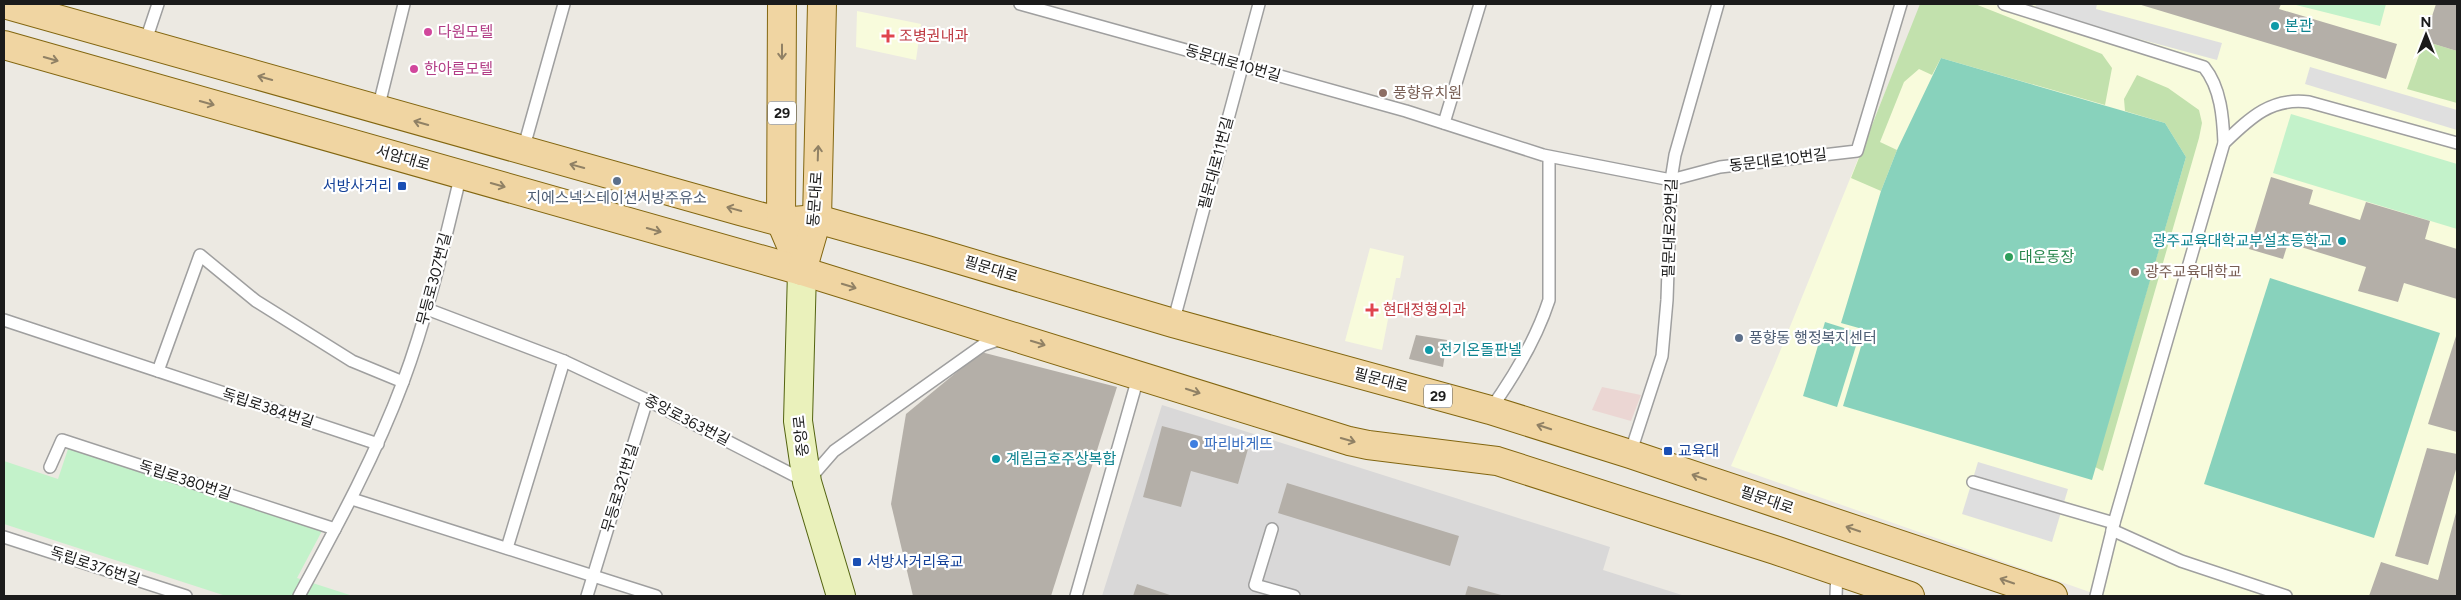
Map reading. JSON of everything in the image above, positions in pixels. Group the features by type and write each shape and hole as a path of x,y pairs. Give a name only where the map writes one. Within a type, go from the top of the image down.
{"main road":[{"path":"4,4 781,222 817,219"},
{"name":"동문대로","path":"782,4 781,222 802,272"},
{"name":"동문대로","path":"802,272 817,219 822,4"},
{"name":"서암대로","path":"4,45 802,272"},
{"name":"필문대로","path":"817,219 1173,323 1490,410 1630,454 2053,596"},
{"path":"802,272 1139,374 1368,446 1497,461 1837,584 1910,596"},
{"name":"중앙로","path":"802,272 798,421 807,482 841,596"}],"lane":[{"path":"146,43 158,4"},
{"path":"377,110 404,4"},
{"path":"523,151 564,4"},
{"name":"필문대로11번길","path":"1173,323 1258,4"},
{"path":"1444,124 1480,4"},
{"name":"필문대로29번길","path":"1630,454 1662,356 1667,300 1671,180 1680,133 1718,4"},
{"name":"동문대로10번길","path":"1026,5 1242,65 1549,157 1671,180 1720,167 1857,151 1901,4"},
{"path":"2004,4 2204,67 2211,75 2223,118 2224,143 2113,527 2096,596"},
{"path":"2224,143 2244,124 2275,104 2293,100 2309,102 2457,143"},
{"path":"1490,410 1502,393 1544,317 1549,300 1549,157"},
{"name":"무등로307번길","path":"299,596 352,499 378,444 403,382 427,309 461,174"},
{"path":"158,371 200,255 256,301 352,361 403,382"},
{"name":"중앙로363번길","path":"427,309 564,361 647,400 807,482"},
{"name":"독립로384번길","path":"4,320 378,444"},
{"path":"807,482 834,451 857,434 983,344 1012,335"},
{"path":"507,548 564,361"},
{"path":"1076,596 1139,374"},
{"name":"무등로321번길","path":"587,596 647,400"},
{"name":"독립로380번길","path":"50,467 62,440 335,529"},
{"path":"1973,482 2113,527 2181,561 2286,596"},
{"path":"352,499 656,596"},
{"path":"1272,529 1255,585 1294,596"},
{"name":"독립로376번길","path":"4,536 186,596"}],"shaded area":[{"name":"광주교육대학교","path":"1921,4 2457,4 2457,596 2101,596 1731,466 1774,366"},
{"path":"2036,4 2097,4 2096,9 2222,43 2217,60 2035,11"},
{"name":"조병권내과","path":"857,11 921,24 916,60 856,47"},
{"path":"2310,67 2457,110 2457,130 2305,84"},
{"name":"현대정형외과","path":"1370,248 1404,256 1400,278 1396,278 1382,350 1345,341"},
{"path":"1602,387 1641,395 1631,421 1592,410"},
{"path":"1162,405 1610,547 1603,570 1685,596 1102,596"},
{"path":"1978,462 2068,489 2052,542 1962,514"}],"green space":[{"path":"1920,4 1975,4 2102,54 2112,68 2105,105 1941,58 1932,75 1919,69 1904,82 1880,142 1897,150 1881,191 1851,178"},
{"path":"2292,4 2386,4 2380,26"},
{"path":"2424,41 2457,51 2457,103 2407,89"},
{"name":"대운동장","path":"1941,58 2165,123 2186,157 2092,480 1843,406 1866,330 1841,323 1881,191 1897,150"},
{"path":"2137,75 2168,88 2199,110 2202,123 2103,471 2095,467 2186,157 2165,123 2125,111 2124,99"},
{"path":"2291,114 2457,164 2457,229 2273,173"},
{"path":"2270,278 2440,333 2374,538 2204,484"},
{"path":"1825,322 1860,333 1837,407 1803,396"},
{"path":"69,446 323,529 297,578 353,596 226,596 4,524 4,461 58,479"}],"building":[{"name":"본관","path":"2138,4 2281,4 2279,9 2397,44 2386,79"},
{"path":"2436,4 2457,4 2457,51 2424,41"},
{"name":"광주교육대학교부설초등학교","path":"2271,177 2313,190 2309,204 2360,220 2366,202 2430,221 2425,239 2457,249 2457,299 2404,283 2398,302 2358,291 2366,267 2288,243 2283,259 2249,249"},
{"path":"2457,333 2457,432 2428,424"},
{"name":"전기온돌판넬","path":"1416,335 1447,340 1443,367 1409,359"},
{"name":"계림금호주상복합","path":"981,352 1117,387 1051,596 913,596 891,504 906,414"},
{"path":"1162,426 1248,449 1238,484 1191,471 1181,507 1143,497"},
{"path":"2427,448 2457,454 2457,466 2428,565 2395,556"},
{"path":"1287,483 1459,536 1450,566 1278,513"},
{"path":"2457,509 2457,596 2369,596 2381,562 2438,580"},
{"path":"1137,584 1173,596 1133,596"},
{"path":"1468,586 1505,596 1465,596"}],"place":[{"name":"본관","path":"2275,26"},
{"name":"다원모텔","path":"428,32"},
{"name":"조병권내과","path":"888,36"},
{"name":"한아름모텔","path":"414,69"},
{"name":"풍향유치원","path":"1383,93"},
{"name":"지에스넥스테이션서방주유소","path":"617,181"},
{"name":"서방사거리","path":"402,186"},
{"name":"광주교육대학교부설초등학교","path":"2342,241"},
{"name":"대운동장","path":"2009,257"},
{"name":"광주교육대학교","path":"2135,272"},
{"name":"현대정형외과","path":"1372,310"},
{"name":"풍향동 행정복지센터","path":"1739,338"},
{"name":"전기온돌판넬","path":"1429,350"},
{"name":"파리바게뜨","path":"1194,444"},
{"name":"교육대","path":"1668,451"},
{"name":"계림금호주상복합","path":"996,459"},
{"name":"서방사거리육교","path":"857,562"}]}
